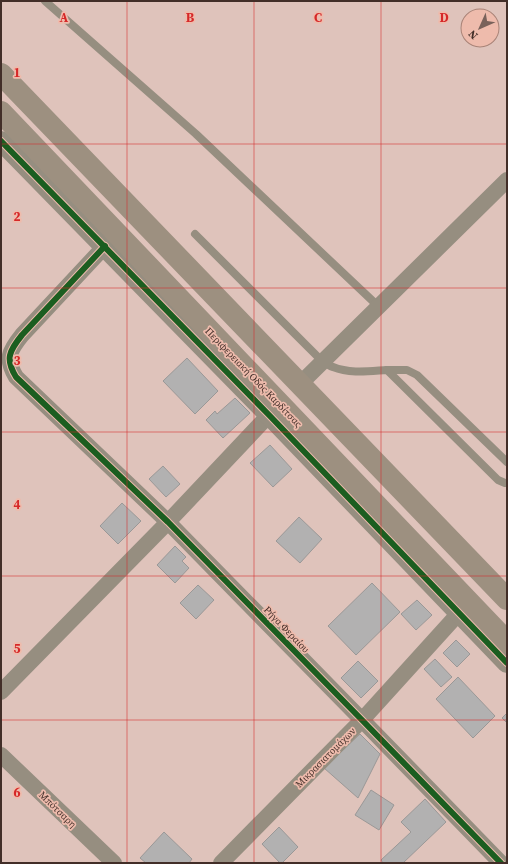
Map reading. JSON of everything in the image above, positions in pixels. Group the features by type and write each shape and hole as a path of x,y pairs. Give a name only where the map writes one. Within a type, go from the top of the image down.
{"main road":[{"path":"1,74 507,599"},
{"name":"Περιφερειακή Οδός Καρδίτσας","path":"1,112 507,642"},
{"path":"1,119 45,158"}],"street":[{"path":"1,141 269,415 507,663"},
{"path":"300,384 507,180"},
{"name":"Ρήγα Φεραίου","path":"105,246 14,345 9,356 11,368 16,377 168,522 501,863"},
{"path":"1,692 168,522 269,415"},
{"name":"Μικρασιατομάχων","path":"221,863 362,720 459,613"},
{"name":"Μπότσαρη","path":"1,755 114,863"}],"lane":[{"path":"45,1 196,134 378,306"},
{"path":"195,234 322,361 332,367 343,370 407,370 417,375 507,462"},
{"path":"388,370 498,480 507,483"}],"building":[{"path":"187,358 218,391 195,414 163,381"},
{"path":"235,398 250,413 223,438 206,420 215,411 217,414"},
{"path":"270,445 292,469 273,487 250,463"},
{"path":"163,466 180,484 166,497 149,479"},
{"path":"122,503 141,521 118,544 100,526"},
{"path":"299,517 322,539 300,563 276,541"},
{"path":"175,546 186,557 182,561 189,568 175,583 157,565"},
{"path":"372,583 400,612 356,655 328,626"},
{"path":"198,585 214,600 196,619 180,603"},
{"path":"417,600 432,615 416,630 401,614"},
{"path":"456,640 470,654 457,667 443,653"},
{"path":"435,659 452,677 441,687 424,669"},
{"path":"358,661 378,681 361,698 341,678"},
{"path":"458,677 495,716 473,738 436,699"},
{"path":"507,713 507,723 502,718"},
{"path":"360,734 380,754 358,798 324,768"},
{"path":"371,790 394,805 379,830 355,815"},
{"path":"425,799 446,822 403,863 383,863 381,860 411,832 401,822"},
{"path":"279,827 298,847 282,863 280,863 262,844"},
{"path":"164,832 192,859 189,863 146,863 140,858"}],"cycle path":[{"path":"1,141 269,415 507,663"},
{"path":"105,246 22,335 14,346 10,355 10,365 16,377 168,522 501,863"}]}
